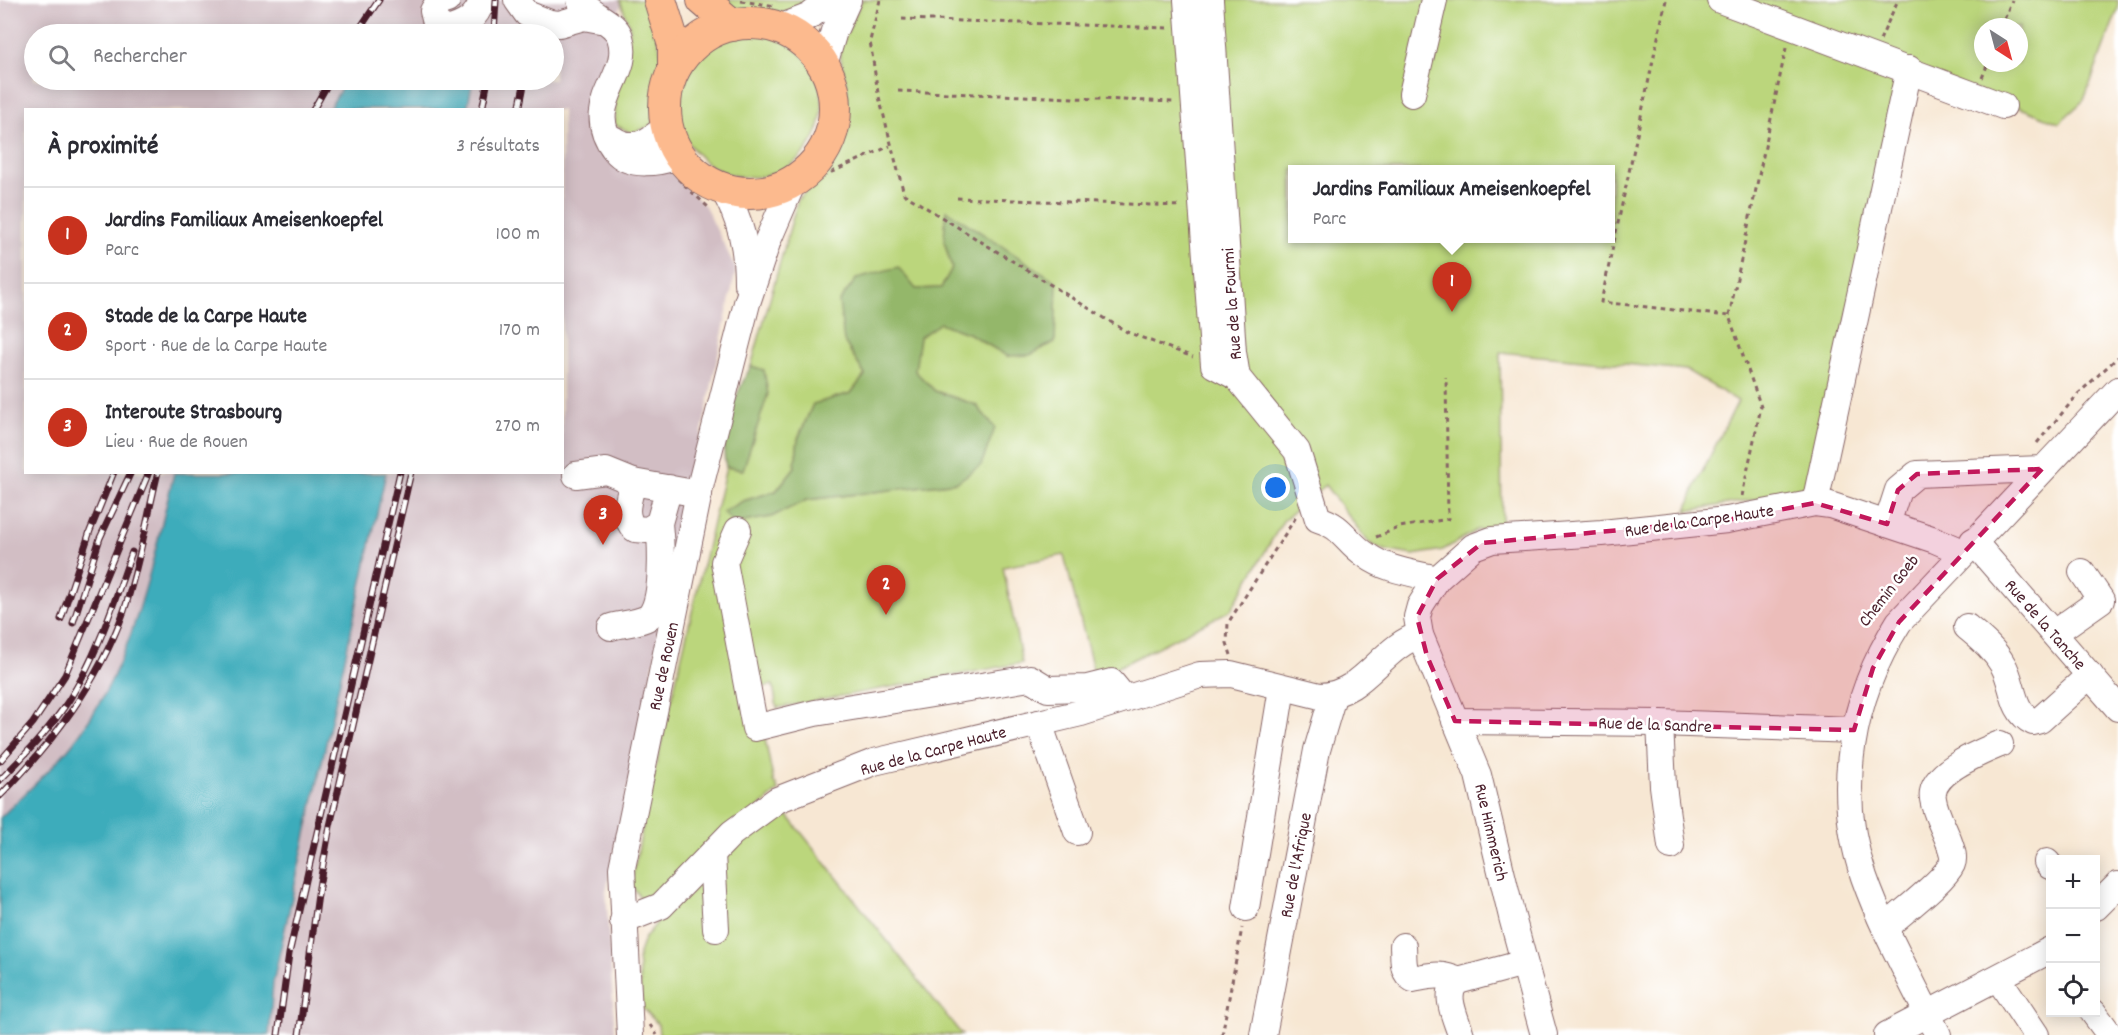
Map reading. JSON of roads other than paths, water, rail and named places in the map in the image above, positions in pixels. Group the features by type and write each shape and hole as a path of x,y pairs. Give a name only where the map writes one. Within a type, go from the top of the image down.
{"main road":[{"path":"660,0 674,45 674,69 666,93 670,158 694,172 730,201 745,193 761,193 804,180 825,148 833,128 836,108 833,67 779,17 761,23 703,0"},
{"path":"674,69 696,42 734,12"}],"street":[{"path":"438,24 434,11 438,3 447,0"},
{"path":"517,0 527,14 550,23 559,24 584,9 616,30 621,46 620,58 601,114 611,145 624,158 638,162 670,158"},
{"path":"779,17 810,16 830,0"},
{"path":"833,67 834,31 848,0"},
{"path":"1187,0 1214,365 1237,377"},
{"name":"Rue de la Fourmi","path":"1210,0 1233,352 1237,377 1297,451 1318,519 1334,523 1354,545 1377,562 1437,579"},
{"path":"1412,94 1434,0"},
{"path":"1720,0 2003,106"},
{"path":"464,24 478,13 476,1"},
{"path":"1815,503 1909,69"},
{"path":"606,133 619,143 642,145 667,126"},
{"name":"Rue de Rouen","path":"630,1035 622,868 699,494 747,303 804,180"},
{"name":"Rue de Rouen","path":"730,201 745,241 747,303"},
{"path":"1932,1024 1864,877 1852,828 1850,780 1854,730 1865,689 1884,646 1899,622 1968,546 2118,390"},
{"path":"1887,524 1898,490 1917,474 2042,469"},
{"path":"576,475 606,471 633,482 699,494"},
{"path":"633,482 626,510 628,522 635,529 648,530 659,524"},
{"path":"611,627 648,618 655,610 662,548 659,524 669,488"},
{"name":"Rue de la Carpe Haute","path":"1420,635 1417,617 1420,606 1437,579 1473,547 1492,540 1602,533 1741,517 1815,503 1830,505 1887,524 1968,546"},
{"path":"738,530 724,562 754,728 815,713 1030,678 1048,689 1088,688 1111,682 1125,699"},
{"name":"Rue de la Tanche","path":"1968,546 2054,633 2118,708"},
{"path":"2054,633 2101,600 2082,572"},
{"path":"1967,627 1997,655 2013,683 2020,712 2033,722 2040,720 2090,675"},
{"path":"1333,696 1343,693 1366,676 1405,641 1420,635"},
{"name":"Rue Himmerich","path":"1420,635 1478,775 1544,1035"},
{"name":"Rue de la Carpe Haute","path":"623,921 661,906 732,833 777,800 874,762 1039,723 1200,675 1239,676 1282,688 1333,696"},
{"path":"1246,908 1282,688"},
{"name":"Rue de l'Afrique","path":"1263,1035 1317,750 1333,696"},
{"name":"Rue de la Sandre","path":"1455,721 1660,723 1854,730"},
{"path":"1039,723 1077,832"},
{"path":"1660,723 1663,786 1671,846"},
{"path":"1886,927 1944,874 1953,862 1952,851 1932,797 1934,787 1943,776 1967,759 2000,744"},
{"path":"712,854 716,928"},
{"path":"1403,946 1407,975 1413,979 1435,974 1448,976 1458,981"},
{"path":"1887,1035 1932,1024 1998,978 2046,955"},
{"path":"1461,1035 1449,994 1451,986 1458,981 1524,963"},
{"path":"1998,978 2036,1035"},
{"path":"2097,1017 2110,1035"}],"water":[{"path":"340,90 471,90 467,108 330,108"},
{"path":"174,474 386,474 273,983 269,1035 0,1035 0,818 65,753 94,713 126,648 157,544"}],"railway":[{"path":"363,24 379,0"},
{"path":"495,24 496,0"},
{"path":"314,108 324,90"},
{"path":"482,108 486,90"},
{"path":"519,108 523,90"},
{"path":"61,619 90,531 113,474"},
{"path":"73,623 100,538 130,474"},
{"path":"0,761 33,723 65,675 148,474"},
{"path":"0,796 56,733 101,663 124,611 158,474"},
{"path":"278,1035 289,954 400,474"},
{"path":"299,1035 319,887 330,826 411,474"},
{"path":"0,780 28,751 69,700 105,628 132,552"}],"place":[{"name":"Jardins Familiaux Ameisenkoepfel","path":"1452,312"},
{"name":"Interoute Strasbourg","path":"603,545"},
{"name":"Stade de la Carpe Haute","path":"886,615"}]}
